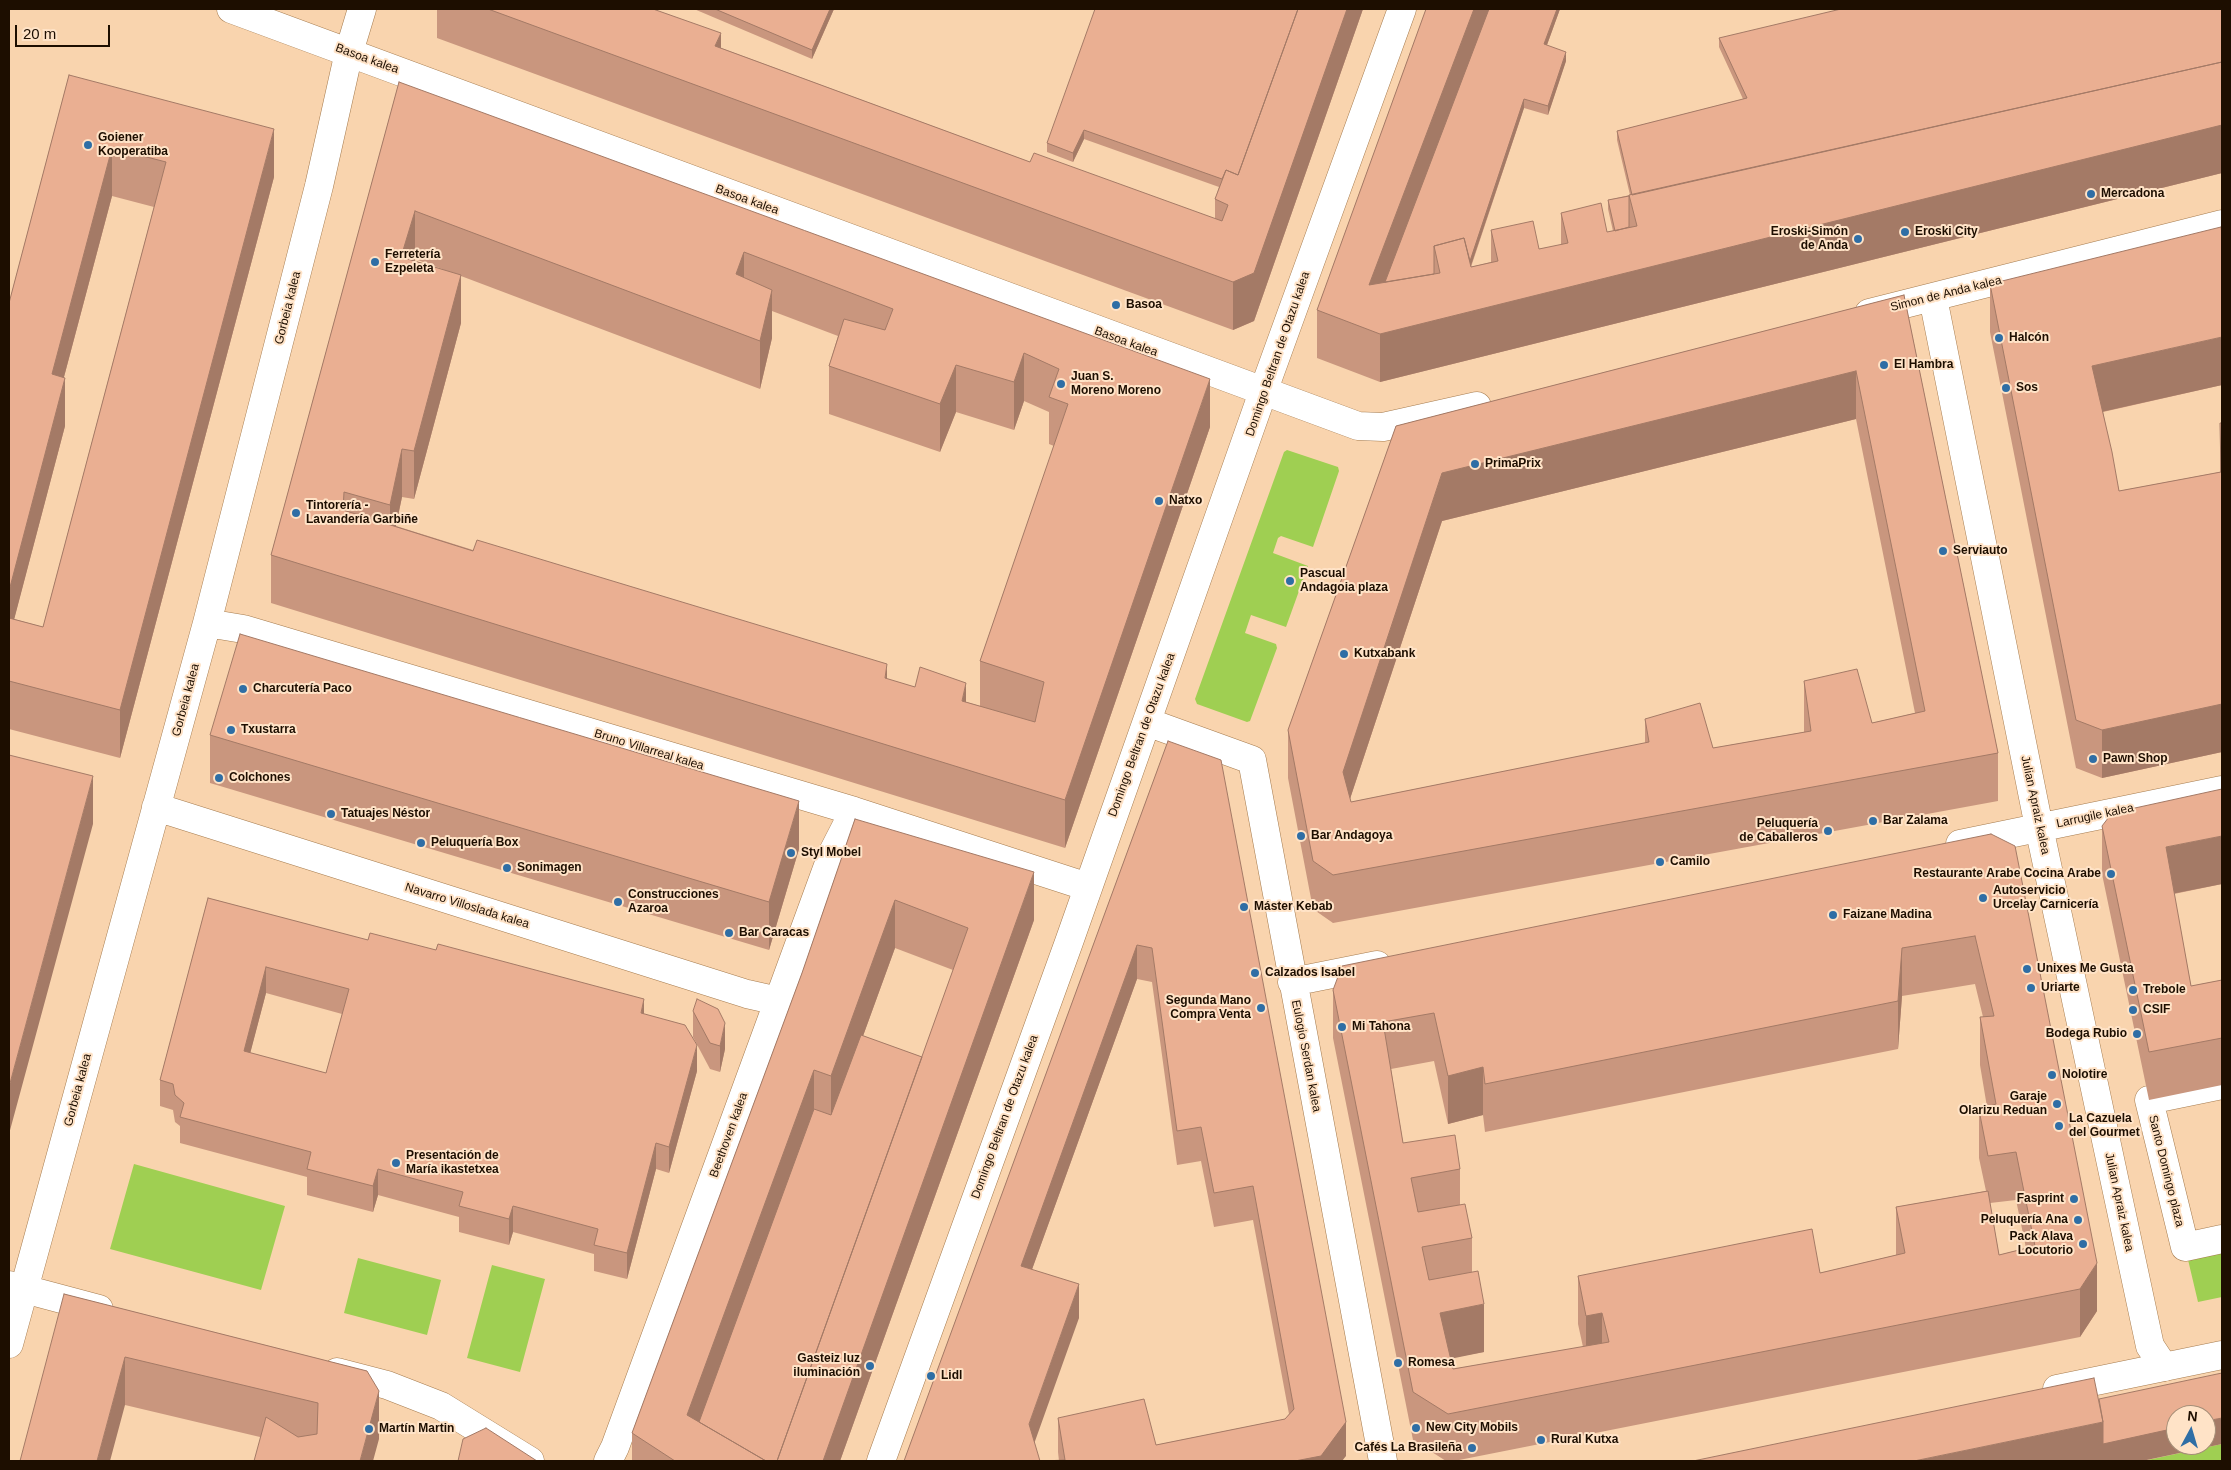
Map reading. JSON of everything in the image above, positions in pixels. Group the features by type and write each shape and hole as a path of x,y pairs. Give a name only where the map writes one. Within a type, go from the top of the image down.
{"street":[{"name":"Basoa kalea","path":"231,9 1263,392"},
{"name":"Gorbeia kalea","path":"9,1344 16,1287 156,807 207,623 317,196 349,52 362,9"},
{"name":"Domingo Beltran de Otazu kalea","path":"881,1461 1402,9"},
{"name":"Simon de Anda kalea","path":"1848,318 2222,224"},
{"name":"Julian Apraiz kalea","path":"1933,298 2039,827 2150,1346 2164,1367"},
{"path":"1263,392 1358,426 1383,427 1500,401"},
{"name":"Bruno Villarreal kalea","path":"207,623 252,632 854,810 1088,887"},
{"name":"Eulogio Serdan kalea","path":"1147,722 1252,760 1383,1461"},
{"name":"Larrugile kalea","path":"1935,849 2222,790"},
{"name":"Navarro Villoslada kalea","path":"156,807 719,985 778,1001"},
{"name":"Beethoven kalea","path":"608,1461 619,1437 833,852 854,810"},
{"path":"1292,982 1397,961"},
{"name":"Santo Domingo plaza","path":"2222,1085 2149,1100 2185,1247 2222,1239"},
{"path":"16,1287 120,1315"},
{"path":"2037,1393 2222,1355"},
{"path":"311,1365 387,1385 441,1406 530,1461"}],"green space":[{"path":"1287,450 1338,467 1339,471 1313,547 1281,536 1278,538 1273,553 1308,566 1286,627 1251,615 1245,633 1276,644 1277,648 1250,721 1247,722 1197,704 1195,699 1284,452"},
{"path":"134,1164 285,1206 261,1290 110,1249"},
{"path":"2222,1239 2222,1297 2198,1302 2185,1247"},
{"path":"358,1258 441,1280 427,1335 344,1313"},
{"path":"492,1265 545,1279 520,1372 467,1358"},
{"path":"2222,1444 2222,1461 2143,1461 2171,1455 2216,1455 2216,1445"}],"building":[{"path":"488,9 653,9 721,33 715,46 1030,162 1034,153 1222,221 1228,205 1215,199 1226,170 1238,175 1298,9 1347,9 1254,273 1233,282"},
{"path":"715,9 830,9 812,50"},
{"path":"1095,9 1298,9 1238,175 1226,170 1222,179 1084,130 1073,153 1047,143"},
{"path":"1426,9 1474,9 1369,285 1440,273 1434,246 1464,238 1471,267 1498,261 1491,230 1533,221 1539,249 1568,243 1561,213 1601,203 1607,232 1637,226 1629,195 2222,62 2222,125 1380,334 1317,310"},
{"path":"1489,9 1557,9 1544,44 1566,52 1548,106 1524,99 1470,261 1464,238 1434,246 1434,274 1385,282"},
{"path":"1841,9 2222,9 2222,62 1632,195 1617,131 1747,98 1719,38"},
{"path":"69,75 274,129 120,710 9,681 9,618 43,627 166,162 112,148 52,374 65,378 9,591 9,303"},
{"path":"399,82 1210,379 1065,800 271,555","holes":["415,211 760,341 772,290 736,274 744,252 893,309 885,330 844,319 829,366 940,404 956,365 1014,382 1024,353 1059,369 1049,397 1068,404 980,661 1044,682 1035,722 962,701 966,683 920,667 915,687 885,678 887,664 477,540 473,551 343,510 344,492 390,505 402,449 414,451 461,275 401,257"]},
{"path":"1629,196 1629,227 1615,231 1608,200"},
{"path":"2221,227 2222,337 2092,366 2119,491 2221,472 2220,423 2222,423 2222,704 2102,730 2076,720 1990,284"},
{"path":"1904,295 1998,753 1333,875 1313,861 1288,730 1396,426","holes":["1856,371 1925,711 1872,723 1857,669 1804,681 1811,731 1713,748 1700,703 1645,719 1649,742 1351,802 1343,772 1442,473"]},
{"path":"240,634 799,801 769,902 210,735"},
{"path":"1168,741 1221,760 1346,1422 1321,1456 1295,1461 1044,1461 1065,1460 1058,1418 1144,1399 1156,1445 1285,1419 1294,1409 1253,1186 1214,1193 1201,1127 1177,1131 1152,948 1137,945 1021,1266 1079,1284 1029,1424 1040,1461 904,1461"},
{"path":"9,755 93,776 9,1087"},
{"path":"2222,789 2222,836 2166,847 2191,986 2222,980 2222,1038 2149,1052 2102,826 2112,813"},
{"path":"855,819 1034,872 823,1461 777,1461 968,928 895,900 831,1076 814,1070 687,1415 766,1461 675,1461 632,1433 802,973"},
{"path":"1991,834 2015,846 2097,1263 2080,1289 1448,1414 1413,1392 1333,990 1342,966","holes":["1975,936 1994,1016 1980,1017 1996,1104 1979,1110 1988,1156 2016,1152 2035,1246 1999,1255 1988,1191 1896,1207 1905,1253 1820,1273 1812,1229 1578,1276 1586,1316 1602,1313 1609,1342 1453,1369 1440,1313 1484,1304 1478,1271 1429,1280 1422,1247 1472,1238 1465,1204 1418,1212 1411,1178 1460,1169 1455,1135 1403,1143 1383,1022 1434,1013 1448,1076 1483,1067 1485,1084 1898,1001 1902,948"]},
{"path":"208,898 368,940 370,933 436,950 438,944 644,999 641,1013 685,1025 697,1045 669,1147 656,1143 627,1253 594,1245 598,1229 513,1206 509,1219 459,1206 463,1192 378,1169 373,1186 307,1169 311,1152 180,1117 184,1103 175,1095 173,1084 160,1080","holes":["266,967 349,989 326,1073 244,1051"]},
{"path":"697,999 718,1009 725,1023 720,1046 710,1043 693,1011"},
{"path":"861,1035 922,1057 777,1461 766,1461 699,1422 814,1109 831,1115"},
{"path":"64,1294 367,1371 379,1391 360,1461 254,1461 266,1417 298,1437 317,1434 318,1403 125,1357 97,1461 20,1461"},
{"path":"2222,1373 2222,1418 2216,1419 2216,1405 2166,1405 2166,1430 2103,1444 2103,1422 2099,1399"},
{"path":"2094,1378 2103,1422 1914,1461 1693,1461"},
{"path":"486,1428 537,1461 458,1461 463,1439"}],"place":[{"name":"Goiener Kooperatiba","path":"88,145"},
{"name":"Mercadona","path":"2091,194"},
{"name":"Eroski City","path":"1905,232"},
{"name":"Eroski-Simón de Anda","path":"1858,239"},
{"name":"Ferretería Ezpeleta","path":"375,262"},
{"name":"Basoa","path":"1116,305"},
{"name":"Halcón","path":"1999,338"},
{"name":"El Hambra","path":"1884,365"},
{"name":"Juan S. Moreno Moreno","path":"1061,384"},
{"name":"Sos","path":"2006,388"},
{"name":"PrimaPrix","path":"1475,464"},
{"name":"Natxo","path":"1159,501"},
{"name":"Tintorería - Lavandería Garbiñe","path":"296,513"},
{"name":"Serviauto","path":"1943,551"},
{"name":"Pascual Andagoia plaza","path":"1290,581"},
{"name":"Kutxabank","path":"1344,654"},
{"name":"Charcutería Paco","path":"243,689"},
{"name":"Txustarra","path":"231,730"},
{"name":"Pawn Shop","path":"2093,759"},
{"name":"Colchones","path":"219,778"},
{"name":"Tatuajes Néstor","path":"331,814"},
{"name":"Bar Zalama","path":"1873,821"},
{"name":"Peluquería de Caballeros","path":"1828,831"},
{"name":"Bar Andagoya","path":"1301,836"},
{"name":"Peluquería Box","path":"421,843"},
{"name":"Styl Mobel","path":"791,853"},
{"name":"Camilo","path":"1660,862"},
{"name":"Sonimagen","path":"507,868"},
{"name":"Restaurante Arabe Cocina Arabe","path":"2111,874"},
{"name":"Autoservicio Urcelay Carnicería","path":"1983,898"},
{"name":"Construcciones Azaroa","path":"618,902"},
{"name":"Máster Kebab","path":"1244,907"},
{"name":"Faizane Madina","path":"1833,915"},
{"name":"Bar Caracas","path":"729,933"},
{"name":"Unixes Me Gusta","path":"2027,969"},
{"name":"Calzados Isabel","path":"1255,973"},
{"name":"Uriarte","path":"2031,988"},
{"name":"Trebole","path":"2133,990"},
{"name":"Segunda Mano Compra Venta","path":"1261,1008"},
{"name":"CSIF","path":"2133,1010"},
{"name":"Mi Tahona","path":"1342,1027"},
{"name":"Bodega Rubio","path":"2137,1034"},
{"name":"Nolotire","path":"2052,1075"},
{"name":"Garaje Olarizu Reduan","path":"2057,1104"},
{"name":"La Cazuela del Gourmet","path":"2059,1126"},
{"name":"Presentación de María ikastetxea","path":"396,1163"},
{"name":"Fasprint","path":"2074,1199"},
{"name":"Peluquería Ana","path":"2078,1220"},
{"name":"Pack Alava Locutorio","path":"2083,1244"},
{"name":"Romesa","path":"1398,1363"},
{"name":"Gasteiz luz iluminación","path":"870,1366"},
{"name":"Lidl","path":"931,1376"},
{"name":"New City Mobils","path":"1416,1428"},
{"name":"Martín Martin","path":"369,1429"},
{"name":"Rural Kutxa","path":"1541,1440"},
{"name":"Cafés La Brasileña","path":"1472,1448"}]}
